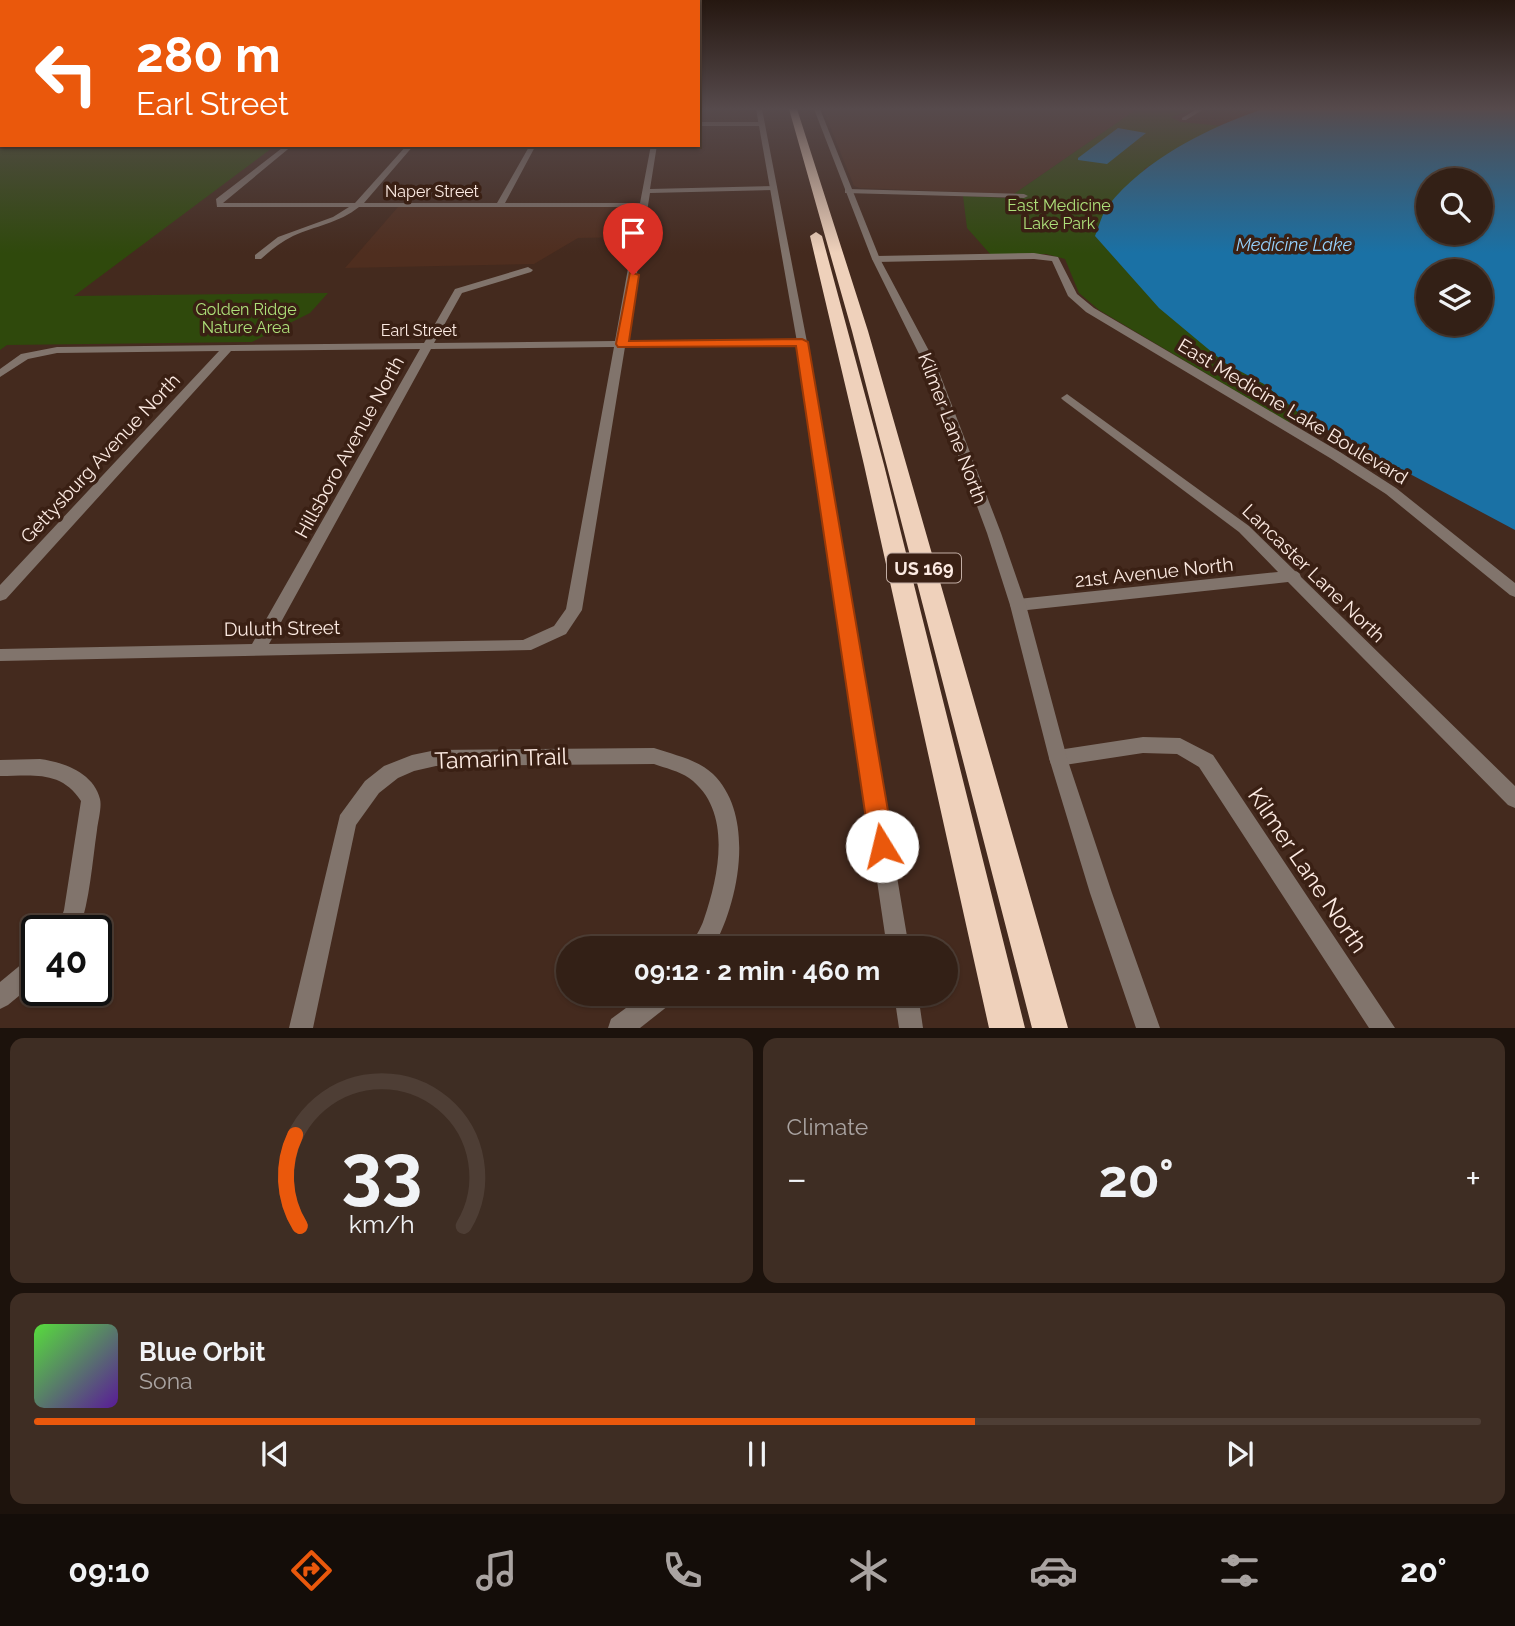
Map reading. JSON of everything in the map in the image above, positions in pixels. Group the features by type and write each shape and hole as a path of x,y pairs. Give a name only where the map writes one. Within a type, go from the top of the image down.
{"highway":[{"name":"US 169","path":"795,157 840,326 1007,1027"},
{"name":"US 169","path":"807,157 860,331 1050,1027"}],"street":[{"name":"Naper Street","path":"275,157 219,201 220,205 645,205"},
{"path":"258,257 281,237 331,219 356,206 400,157"},
{"path":"500,205 526,157"},
{"path":"622,344 652,157"},
{"path":"768,157 802,342 896,936"},
{"name":"Kilmer Lane North","path":"835,157 876,259 930,364 994,533 1018,605 1058,758 1148,1027"},
{"path":"646,191 774,188"},
{"path":"848,191 1024,196"},
{"name":"East Medicine Lake Boulevard","path":"876,259 1048,257 1058,262 1073,296 1090,310 1335,454 1391,491 1515,591"},
{"name":"Hillsboro Avenue North","path":"258,649 458,291 528,270"},
{"name":"Earl Street","path":"0,374 16,361 36,352 229,347 802,342"},
{"name":"Duluth Street","path":"0,654 525,646 560,630 574,610 622,344"},
{"name":"Gettysburg Avenue North","path":"0,595 229,347"},
{"name":"Lancaster Lane North","path":"1067,398 1244,529 1515,799"},
{"name":"21st Avenue North","path":"1018,605 1294,576"},
{"name":"Kilmer Lane North","path":"1058,758 1143,745 1181,747 1206,761 1383,1027"},
{"name":"Tamarin Trail","path":"301,1027 347,822 372,787 391,772 412,763 436,758 654,755 693,770 708,782 723,807 730,844 726,882 708,936"},
{"path":"0,768 41,768 66,772 83,784 91,800 73,915"},
{"path":"0,997 21,979"},
{"path":"620,1027 649,1006"},
{"path":"908,1006 911,1027"}],"shaded area":[{"path":"842,157 1068,157 1014,194 854,186"},
{"path":"398,207 638,209 634,237 578,238 534,264 345,268"}],"green space":[{"name":"Golden Ridge Nature Area","path":"0,157 260,157 74,296 328,293 310,313 252,342 7,345 0,350"},
{"name":"East Medicine Lake Park","path":"1067,157 1166,157 1144,169 1225,363 1264,384 1305,418 1288,422 1099,310 1079,293 1065,259 1046,254 991,255 967,228 963,196 1008,198"}],"water":[{"path":"1079,157 1116,157 1107,164"},
{"name":"Medicine Lake","path":"1163,157 1515,157 1515,530 1305,418 1264,384 1225,363 1159,308 1095,236 1108,206 1140,174"}],"route":[{"path":"633,275 622,344 802,342 882,846"}]}
